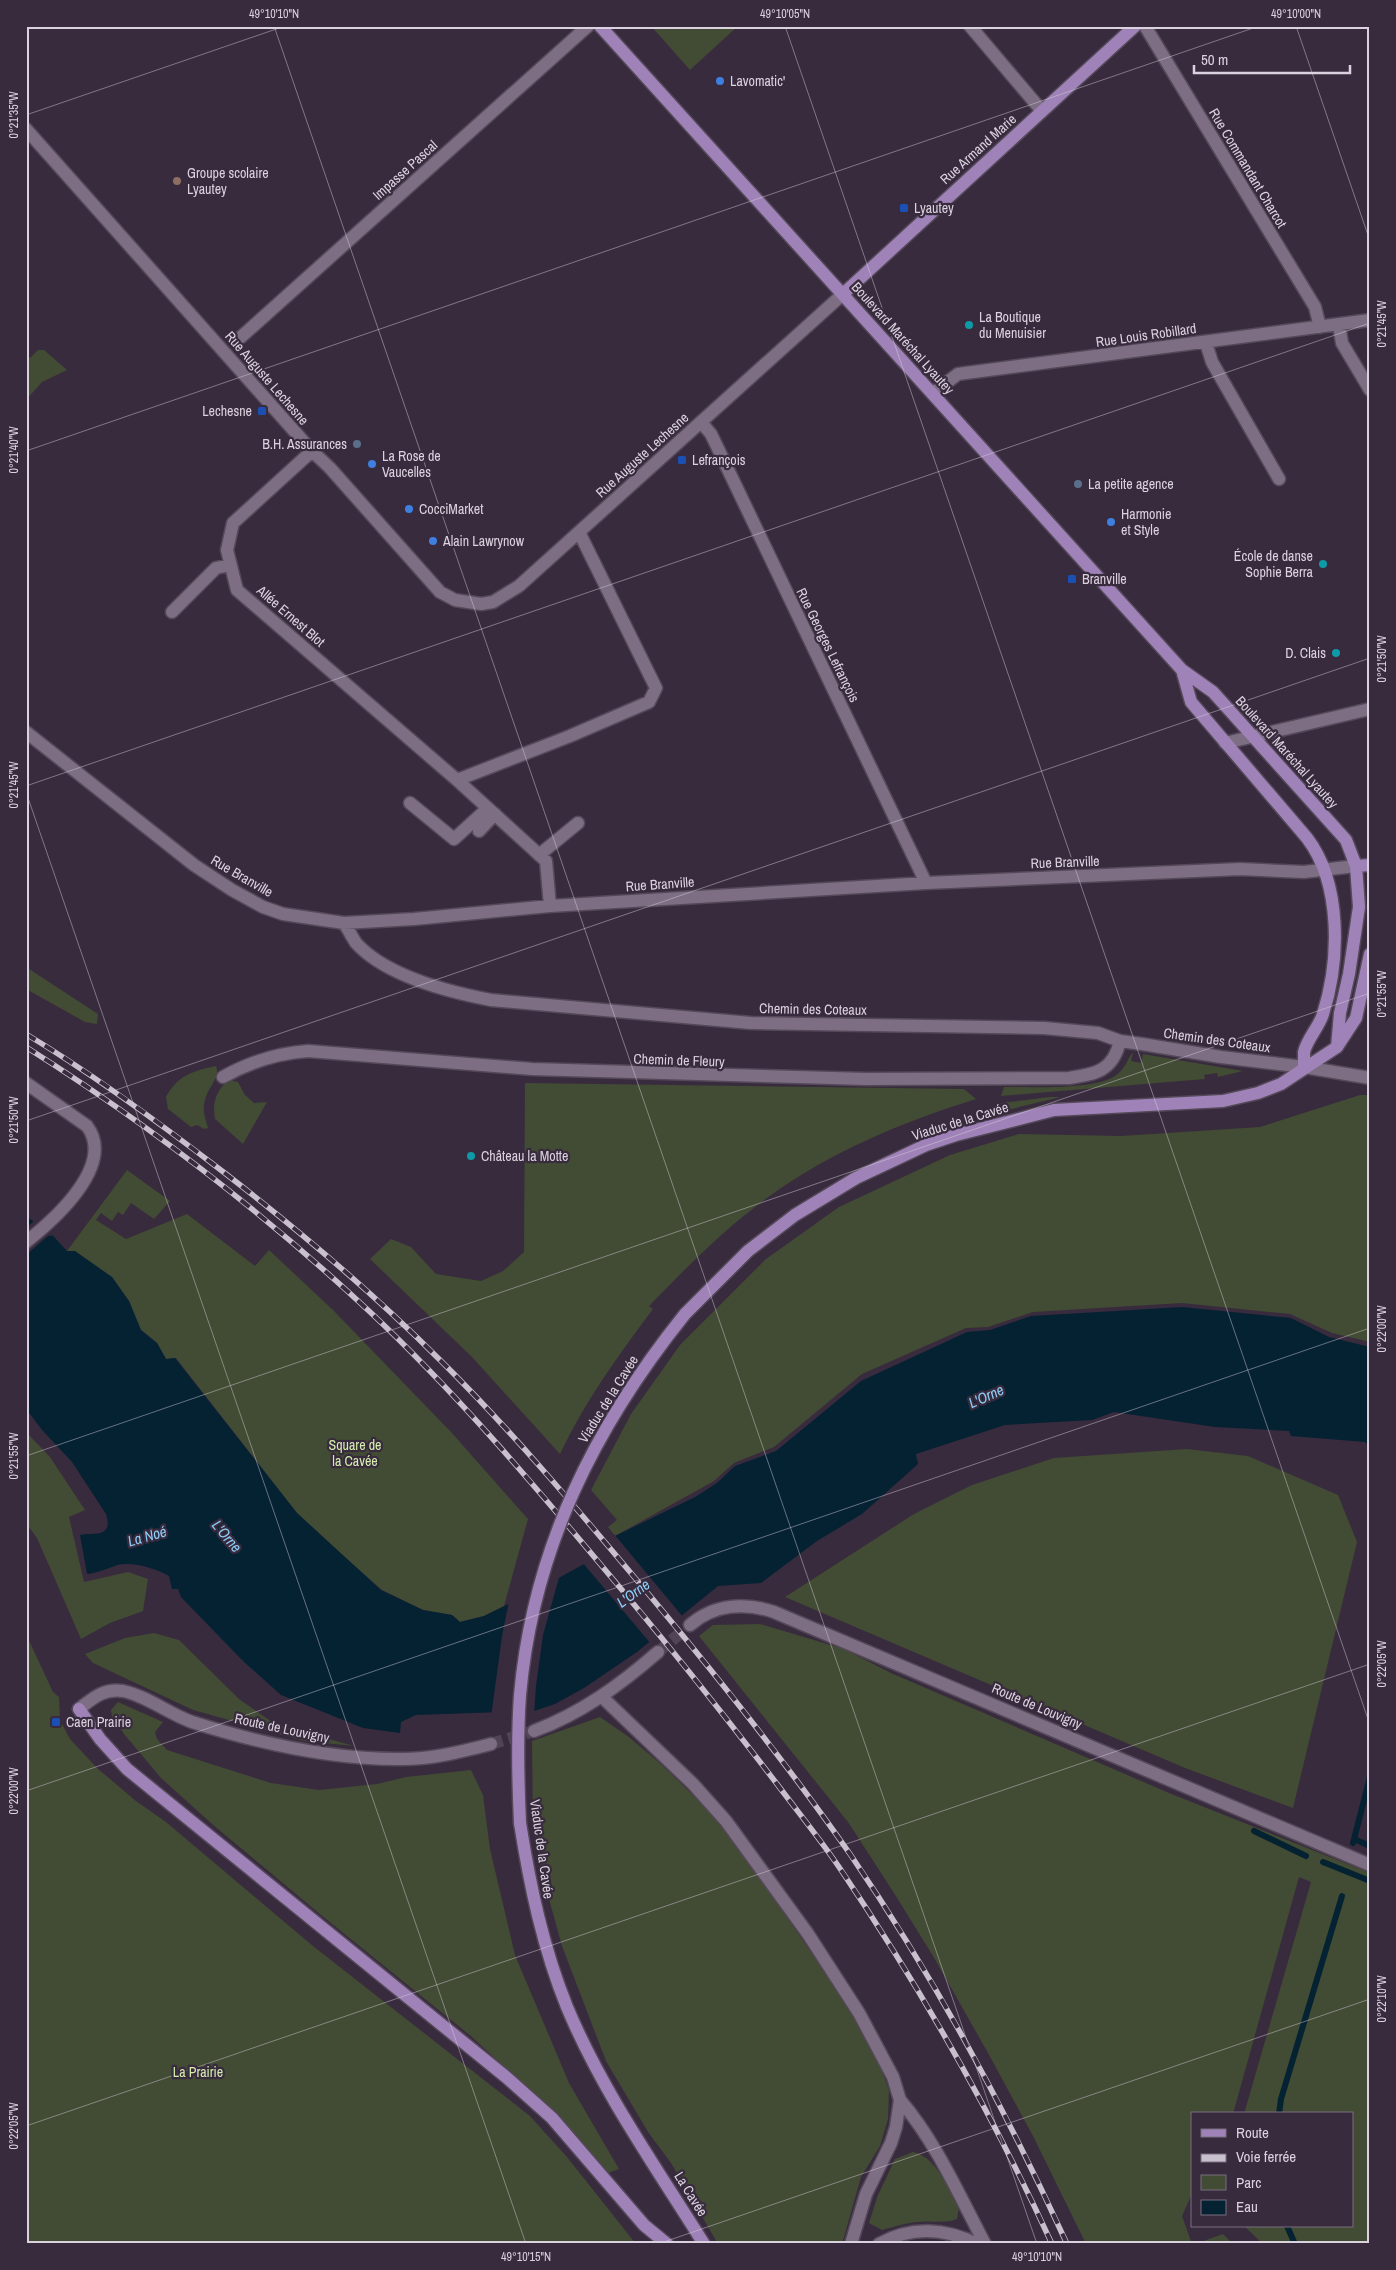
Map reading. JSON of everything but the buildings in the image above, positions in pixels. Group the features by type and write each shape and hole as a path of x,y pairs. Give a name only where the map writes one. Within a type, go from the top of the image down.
{"main road":[{"name":"Boulevard Maréchal Lyautey","path":"600,26 1182,670 1214,692 1346,840 1356,866 1360,894 1350,974 1340,1013 1338,1047"},
{"name":"Rue Armand Marie","path":"843,294 1135,26"},
{"name":"Boulevard Maréchal Lyautey","path":"1182,670 1191,702 1307,838 1318,853 1326,870 1334,911 1333,964 1323,1015 1304,1051 1304,1067"},
{"path":"1356,866 1370,865"},
{"path":"1338,1047 1356,1018 1370,954"},
{"name":"Viaduc de la Cavée","path":"652,2160 602,2078 567,2007 553,1968 534,1900 520,1824 518,1755 520,1694 533,1618 554,1541 573,1492 605,1428 641,1372 686,1314 748,1251 795,1215 856,1178 926,1145 956,1135 1054,1110 1223,1101 1258,1093 1281,1084 1304,1067 1338,1047"},
{"path":"79,1709 100,1739 127,1769 506,2077 552,2118 644,2225 667,2244"},
{"name":"La Cavée","path":"652,2160 704,2244"}],"street":[{"name":"Impasse Pascal","path":"241,337 588,26"},
{"path":"970,26 1042,111"},
{"name":"Rue Commandant Charcot","path":"1145,26 1315,307 1320,327"},
{"name":"Rue Auguste Lechesne","path":"26,129 440,592 469,604 492,602 519,586 843,294"},
{"name":"Rue Louis Robillard","path":"933,393 958,374 1370,320"},
{"path":"1338,325 1342,344 1370,390"},
{"path":"1206,343 1212,362 1279,480"},
{"name":"Rue Georges Lefrançois","path":"701,422 711,434 926,883"},
{"name":"Allée Ernest Blot","path":"312,451 233,523 227,550 237,590 457,780 546,861 550,906"},
{"path":"457,780 632,710 649,702 653,695 656,688 579,532"},
{"path":"172,612 216,568 230,565"},
{"path":"1225,743 1370,709"},
{"name":"Rue Branville","path":"26,732 194,865 232,890 263,907 283,914 344,922 414,919 550,906 926,883 1240,869 1304,872 1356,866"},
{"path":"410,802 454,839 492,812"},
{"path":"479,830 492,812"},
{"path":"539,855 578,823"},
{"name":"Chemin des Coteaux","path":"344,922 356,942 373,956 401,973 457,994 491,1000 751,1023 1044,1028 1098,1033 1120,1041 1222,1058 1304,1067 1370,1078"},
{"name":"Chemin de Fleury","path":"223,1076 290,1052 308,1051 561,1070 866,1079 1069,1078 1092,1074 1105,1068 1115,1056 1120,1041"},
{"path":"26,1083 87,1126 94,1134 96,1144 95,1158 80,1189 47,1225 26,1242"},
{"name":"Route de Louvigny","path":"690,1625 708,1613 731,1606 760,1607 1370,1864"},
{"path":"534,1731 556,1722 602,1698 658,1652"},
{"name":"Route de Louvigny","path":"79,1709 102,1692 124,1691 190,1721 259,1741 327,1754 398,1759 432,1757 491,1744"},
{"path":"602,1698 693,1784 726,1821 808,1934 859,2013 890,2070 900,2100 915,2117 932,2144 985,2244"},
{"path":"851,2244 866,2194 891,2143 896,2127 900,2100"},
{"path":"879,2244 896,2235 929,2230 957,2235 977,2244"}],"green space":[{"path":"651,26 738,26 690,70"},
{"path":"38,350 44,350 67,370 42,382 26,400 26,355 30,358"},
{"path":"26,967 98,1014 97,1024 85,1022 26,989"},
{"path":"1133,1053 1131,1061 1141,1063 1143,1054 1243,1071 1218,1077 1217,1073 1204,1075 1205,1079 1001,1096 1004,1087 1062,1087 1093,1084 1119,1073"},
{"path":"216,1066 217,1075 204,1104 204,1114 208,1128 204,1129 197,1125 191,1127 168,1109 166,1097 176,1084 187,1075"},
{"path":"229,1080 238,1082 245,1095 254,1103 267,1102 243,1144 215,1119 216,1097"},
{"path":"525,1083 964,1089 976,1099 894,1128 867,1140 791,1181 751,1210 691,1263 649,1306 653,1309 591,1397 560,1454 472,1357 370,1259 391,1239 411,1247 436,1274 481,1281 503,1271 524,1252"},
{"path":"1360,1095 1370,1095 1370,1342 1332,1333 1290,1314 1182,1303 1033,1312 988,1327 966,1328 862,1374 774,1447 734,1463 714,1481 615,1536 608,1527 617,1520 591,1490 631,1414 680,1345 766,1259 839,1207 950,1155 1019,1134 1121,1136 1260,1127"},
{"path":"1061,1097 1003,1111 1001,1103"},
{"name":"Square de la Cavée","path":"127,1170 170,1201 154,1219 131,1203 123,1215 118,1212 112,1221 101,1213 96,1220 126,1239 187,1214 255,1266 269,1250 333,1310 451,1432 528,1519 504,1606 484,1616 460,1622 452,1615 423,1610 382,1590 297,1513 176,1358 166,1359 157,1343 141,1330 129,1301 112,1277 67,1251"},
{"path":"26,1432 50,1457 85,1510 69,1517 84,1582 128,1572 148,1579 143,1611 110,1623 81,1639 37,1538 26,1523"},
{"path":"1187,1449 1248,1456 1338,1495 1357,1542 1293,1808 1185,1768 785,1597 914,1514 972,1485 1054,1458"},
{"path":"760,1624 844,1649 891,1673 1169,1793 1370,1873 1370,2244 1263,2244 1246,2228 1354,2228 1354,2112 1245,2112 1311,1882 1299,1877 1234,2112 1191,2112 1191,2196 1182,2216 1192,2244 1086,2244 1033,2136 988,2053 933,1956 894,1893 848,1822 699,1636 713,1625"},
{"path":"154,1633 179,1640 239,1699 275,1724 354,1746 304,1741 193,1710 93,1663 85,1654 125,1638"},
{"name":"La Prairie","path":"26,1634 53,1692 59,1697 60,1720 70,1739 97,1768 136,1801 166,1822 313,1946 530,2116 567,2157 636,2244 26,2244"},
{"path":"118,1702 163,1722 155,1732 157,1739 167,1750 271,1783 319,1790 377,1784 406,1777 471,1770 483,1795 490,1849 515,1955 569,2083 619,2169 608,2173 529,2090 472,2037 321,1915 212,1824 161,1778 124,1734 112,1716 111,1710"},
{"path":"600,1717 629,1737 662,1765 706,1808 741,1851 824,1971 873,2047 889,2090 888,2119 880,2146 861,2177 842,2244 718,2244 671,2163 648,2132 606,2061 562,1946 541,1870 533,1824 532,1741"},
{"path":"913,2152 929,2160 940,2174 959,2207 957,2219 899,2225 882,2230 869,2223 878,2195 895,2159"},
{"path":"1223,2234 1233,2244 1195,2244"}],"water":[{"path":"26,1217 45,1227 67,1251 75,1251 112,1277 129,1301 141,1330 157,1343 166,1359 175,1358 297,1513 381,1590 423,1610 452,1615 460,1622 484,1616 535,1591 584,1564 615,1536 695,1497 717,1483 735,1466 776,1451 861,1381 967,1332 990,1330 1031,1316 1182,1307 1291,1318 1329,1337 1370,1347 1370,1448 1365,1442 1291,1436 1289,1431 1215,1427 1114,1412 1092,1420 1005,1425 916,1454 918,1464 862,1514 817,1541 761,1583 718,1586 637,1652 584,1688 555,1704 534,1711 416,1715 401,1722 400,1733 363,1728 281,1695 243,1661 181,1597 178,1589 172,1589 169,1576 152,1568 130,1564 118,1565 87,1574 80,1535 105,1530 108,1522 106,1514 72,1462 43,1431 26,1409"}],"pier":[{"path":"33,1218 47,1225 56,1235 48,1236 26,1255 26,1228 33,1222"},
{"path":"614,1534 683,1617 651,1644 582,1562"},
{"path":"560,1574 543,1635 534,1714 502,1720 491,1717 502,1636 509,1601"}],"waterway":[{"path":"1353,1843 1370,1777"},
{"path":"1254,1831 1306,1856"},
{"path":"1354,1839 1370,1846"},
{"path":"1323,1862 1370,1881"},
{"path":"1279,2112 1281,2099 1342,1896"},
{"path":"1288,2228 1295,2244"}],"tunnel":[{"path":"658,1652 690,1625"},
{"path":"491,1744 534,1731"}],"railway":[{"path":"26,1034 128,1101 177,1137 254,1196 336,1264 415,1335 468,1388 574,1506 651,1597 778,1755 881,1900 967,2044 1019,2143 1067,2244"},
{"path":"26,1047 160,1138 246,1204 329,1274 437,1378 534,1486 703,1689 809,1825 839,1867 898,1958 953,2051 1005,2147 1052,2244"}],"place":[{"name":"Lavomatic'","path":"720,81"},
{"name":"Groupe scolaire Lyautey","path":"177,181"},
{"name":"Lyautey","path":"904,208"},
{"name":"La Boutique du Menuisier","path":"969,325"},
{"name":"Lechesne","path":"262,411"},
{"name":"B.H. Assurances","path":"357,444"},
{"name":"Lefrançois","path":"682,460"},
{"name":"La Rose de Vaucelles","path":"372,464"},
{"name":"La petite agence","path":"1078,484"},
{"name":"CocciMarket","path":"409,509"},
{"name":"Harmonie et Style","path":"1111,522"},
{"name":"Alain Lawrynow","path":"433,541"},
{"name":"École de danse Sophie Berra","path":"1323,564"},
{"name":"Branville","path":"1072,579"},
{"name":"D. Clais","path":"1336,653"},
{"name":"Château la Motte","path":"471,1156"},
{"name":"Caen Prairie","path":"56,1722"}],"water label":[{"name":"L'Orne","path":"986,1396"},
{"name":"La Noé","path":"147,1536"},
{"name":"L'Orne","path":"227,1536"},
{"name":"L'Orne","path":"633,1593"}]}
